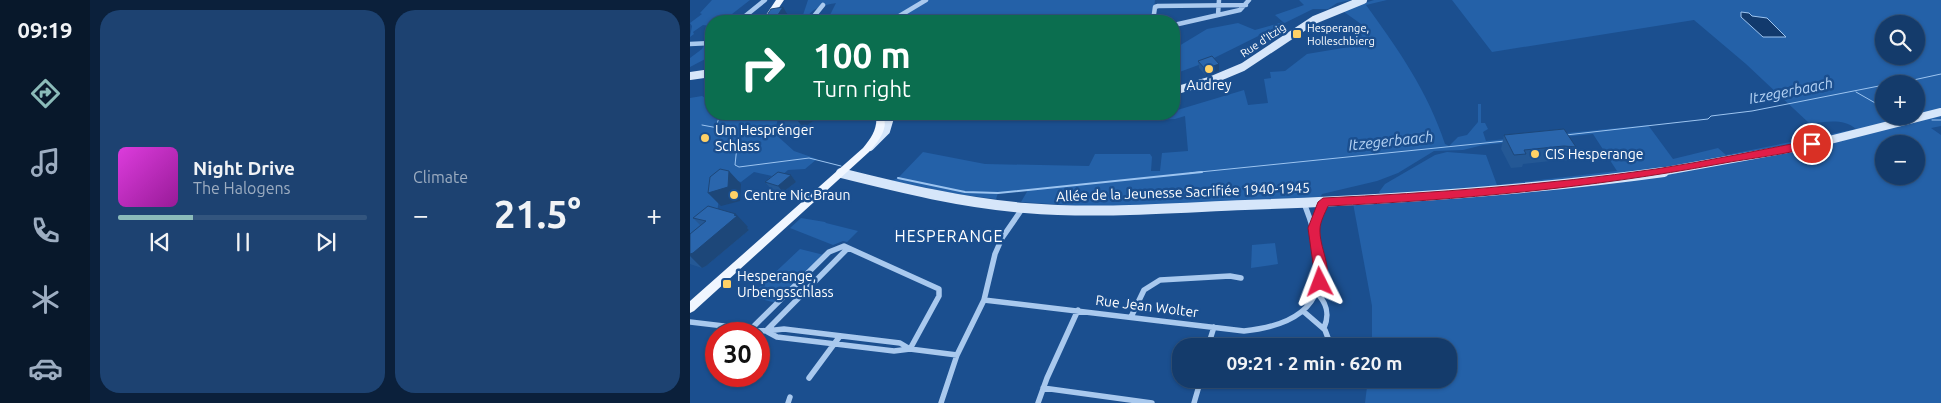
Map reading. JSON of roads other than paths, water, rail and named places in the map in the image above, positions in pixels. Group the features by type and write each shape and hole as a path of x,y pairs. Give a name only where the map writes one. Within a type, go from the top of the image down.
{"main road":[{"path":"770,15 780,0"},
{"name":"Rue d'Itzig","path":"1180,89 1212,80 1236,70 1258,58 1314,20 1363,0"},
{"path":"690,76 705,74"},
{"name":"Allée de la Jeunesse Sacrifiée 1940-1945","path":"841,173 960,198 1022,207 1116,210 1406,198 1520,188 1656,172 1860,134 1941,112"},
{"path":"866,150 880,130 881,120"},
{"path":"690,308 866,150 886,131 889,120"}],"street":[{"path":"746,15 765,0"},
{"path":"898,15 926,0"},
{"path":"1180,24 1203,16 1232,15 1246,5 1249,0"},
{"path":"1154,15 1155,7 1158,6 1219,3 1246,5"},
{"path":"1218,15 1219,3"},
{"path":"813,15 823,5"},
{"path":"690,44 705,43"},
{"path":"690,49 696,44"},
{"name":"Rue Jean Wolter","path":"1314,228 1323,202"},
{"name":"Rue Jean Wolter","path":"984,300 1214,327 1244,330 1265,329 1286,322 1303,311 1316,292 1320,282 1321,271 1314,228 1304,203"},
{"path":"941,403 957,355 984,300 998,246 1022,207"},
{"path":"758,322 830,252 839,247 848,248 939,289 939,296 910,349"},
{"path":"770,327 848,248"},
{"path":"1131,317 1142,291 1160,280 1230,276 1241,278"},
{"path":"1316,292 1324,299 1328,310 1324,328"},
{"path":"1038,403 1078,310"},
{"path":"1303,311 1324,328 1330,338"},
{"path":"690,322 705,324"},
{"path":"1211,338 1214,327"},
{"path":"770,331 784,329 900,343 910,349"},
{"path":"770,333 777,337 834,344 894,351 910,349 957,355"},
{"path":"809,378 840,336"},
{"path":"1043,388 1152,403"},
{"path":"1194,403 1198,388"}],"waterway":[{"name":"Itzegerbaach","path":"1925,77 1941,74"},
{"name":"Itzegerbaach","path":"1566,135 1708,119 1711,116 1752,111 1875,87"},
{"path":"1856,92 1875,103"},
{"path":"718,120 718,128"},
{"path":"1932,120 1941,120"},
{"name":"Itzegerbaach","path":"702,125 718,128"},
{"name":"Itzegerbaach","path":"718,128 725,133"},
{"name":"Itzegerbaach","path":"728,135 737,146 735,165 739,167 809,158 841,166"},
{"name":"Itzegerbaach","path":"1190,173 1505,141"},
{"name":"Itzegerbaach","path":"898,178 965,192 998,193 1202,172"}],"place":[{"name":"Hesperange, Holleschbierg","path":"1297,34"},
{"name":"Audrey","path":"1209,69"},
{"name":"Um Hesprénger Schlass","path":"705,138"},
{"name":"CIS Hesperange","path":"1535,154"},
{"name":"Centre Nic Braun","path":"734,195"},
{"name":"Hesperange, Urbengsschlass","path":"727,284"}],"district":[{"name":"HESPERANGE","path":"949,236"}]}
